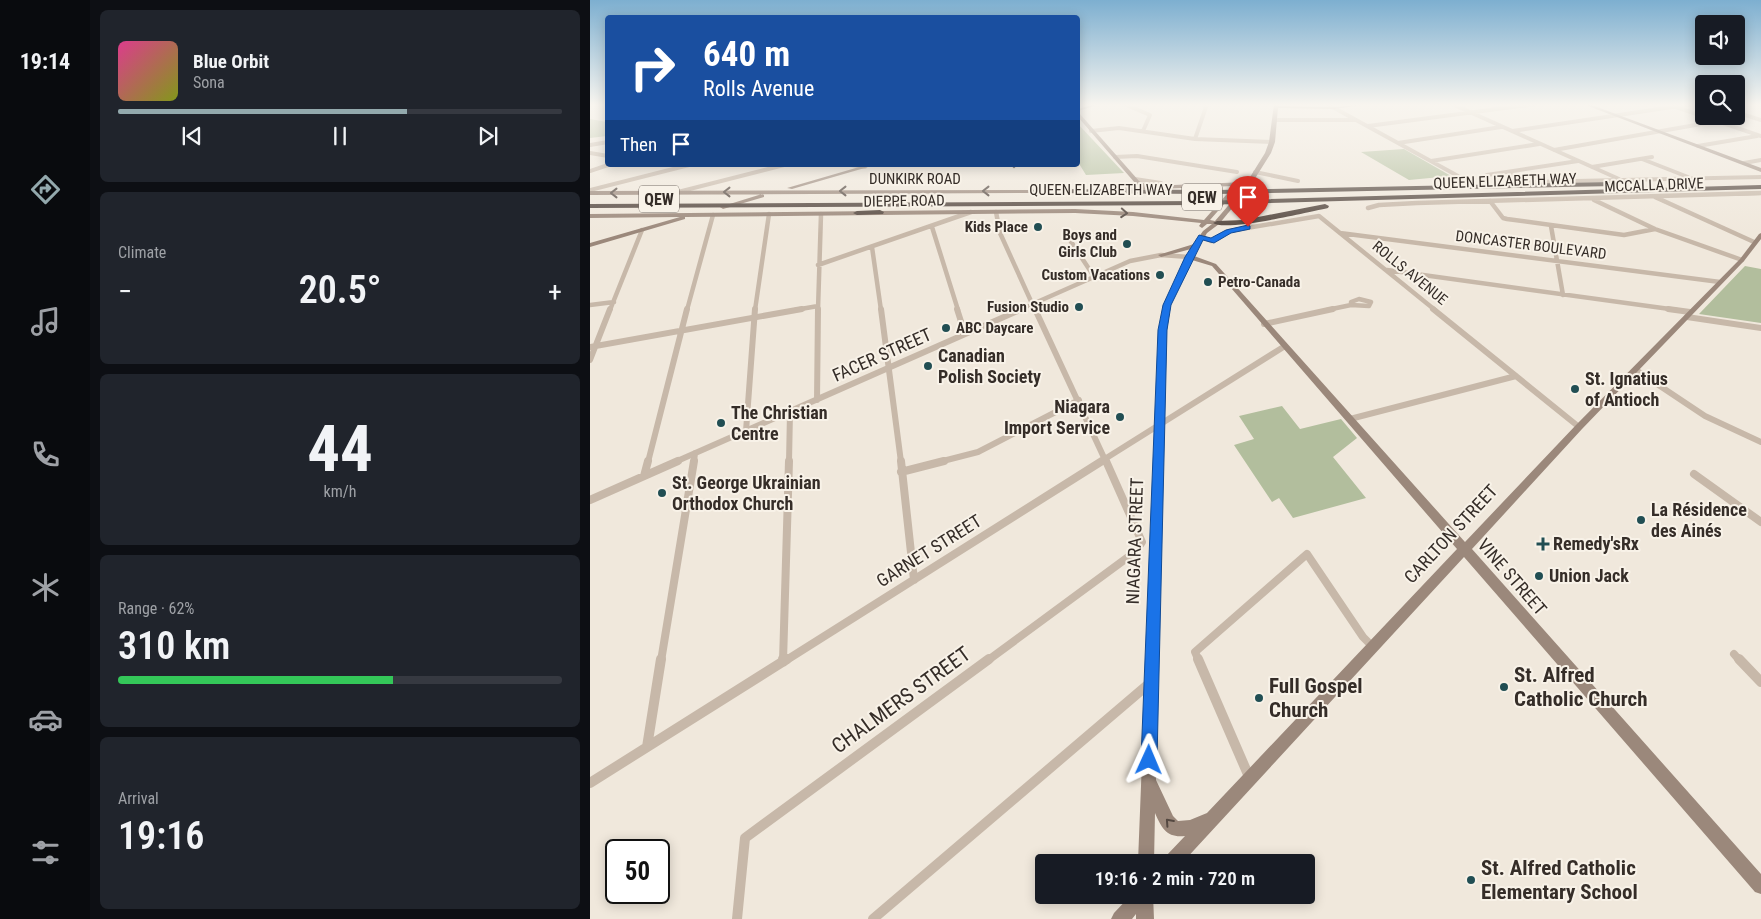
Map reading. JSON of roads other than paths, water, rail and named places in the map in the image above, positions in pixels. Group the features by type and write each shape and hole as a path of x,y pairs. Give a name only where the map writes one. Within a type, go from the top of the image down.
{"highway":[{"name":"QUEEN ELIZABETH WAY","path":"590,200 1222,197 1761,182"},
{"path":"1035,191 1200,192 1558,184 1640,185"},
{"path":"1248,186 1408,187"},
{"name":"QUEEN ELIZABETH WAY","path":"590,206 1160,203 1497,196 1761,187"},
{"path":"1217,223 1252,221 1333,205 1497,196"},
{"path":"857,214 1160,203"}],"main road":[{"path":"1105,147 1136,181 1150,189"},
{"name":"NIAGARA STREET","path":"1146,854 1158,427 1165,313 1189,257 1204,234 1217,223 1254,178 1254,174 1270,147"},
{"path":"1700,147 1761,170"},
{"path":"590,245 865,167"},
{"name":"NIAGARA STREET","path":"1205,222 1238,185 1254,174"},
{"path":"1128,189 1136,181"},
{"path":"804,184 800,188 804,192"},
{"name":"DUNKIRK ROAD","path":"590,191 1035,191 1248,186"},
{"name":"DIEPPE ROAD","path":"590,216 1104,212 1217,223"},
{"path":"661,224 669,220 670,218 667,215"},
{"path":"1204,234 1202,226 1205,222"},
{"name":"CARLTON STREET","path":"1179,854 1579,427 1742,260 1761,235"},
{"path":"1161,255 1196,246"},
{"name":"VINE STREET","path":"1196,246 1761,886"},
{"path":"1189,257 1214,265"},
{"path":"1148,779 1167,822 1176,829 1190,828 1212,819"},
{"path":"1120,919 1135,904"},
{"path":"1144,904 1145,919"}],"street":[{"path":"1405,147 1458,176 1459,180"},
{"path":"1431,161 1521,147"},
{"path":"1547,147 1622,181"},
{"path":"1554,150 1571,147"},
{"path":"590,153 605,156"},
{"path":"1115,158 1137,156 1237,172"},
{"path":"1592,167 1652,157"},
{"path":"1642,160 1693,179"},
{"path":"1744,163 1761,160"},
{"path":"1487,176 1579,161"},
{"path":"590,171 605,166"},
{"path":"590,191 682,167"},
{"path":"674,192 776,167"},
{"path":"1507,172 1526,182 1761,177"},
{"path":"1254,174 1298,181"},
{"path":"1136,181 1160,183"},
{"name":"MCCALLA DRIVE","path":"1368,208 1379,205 1761,193"},
{"path":"1653,196 1754,242"},
{"path":"1591,198 1655,229 1742,260"},
{"path":"1490,201 1504,218 1550,226 1624,235 1655,229"},
{"path":"818,265 971,212"},
{"path":"996,212 1000,229 1033,304 1107,459"},
{"path":"746,431 754,317 769,214"},
{"path":"817,400 820,214"},
{"path":"644,476 680,331 713,215"},
{"name":"ROLLS AVENUE","path":"1204,234 1211,241 1229,231 1320,216 1579,427"},
{"path":"1550,226 1563,295"},
{"path":"932,227 965,334"},
{"path":"590,360 593,346 614,302 642,230"},
{"path":"1064,231 1095,278"},
{"name":"DONCASTER BOULEVARD","path":"1340,233 1720,282"},
{"path":"872,247 890,368 914,580"},
{"name":"FACER STREET","path":"590,500 1130,261 1161,255 1189,257"},
{"path":"1387,270 1563,295 1761,328"},
{"path":"590,306 614,302"},
{"path":"1264,324 1352,305"},
{"path":"593,346 818,306"},
{"name":"GARNET STREET","path":"590,783 1285,346"},
{"path":"1636,370 1705,416 1761,442"},
{"path":"1350,419 1516,376"},
{"path":"901,472 978,452 1079,400"},
{"path":"783,662 790,412"},
{"path":"647,747 696,453"},
{"name":"CHALMERS STREET","path":"737,919 745,838 1135,552 1142,542 1107,459"},
{"path":"1694,474 1761,522"},
{"path":"1250,779 1195,652 1307,554 1362,637 1373,647"},
{"path":"1734,654 1761,682"},
{"path":"874,919 1151,682"}],"place":[{"name":"Kids Place","path":"1038,227"},
{"name":"Boys and Girls Club","path":"1127,244"},
{"name":"Custom Vacations","path":"1160,275"},
{"name":"Petro-Canada","path":"1208,282"},
{"name":"Fusion Studio","path":"1079,307"},
{"name":"ABC Daycare","path":"946,328"},
{"name":"Canadian Polish Society","path":"928,366"},
{"name":"St. Ignatius of Antioch","path":"1575,389"},
{"name":"Niagara Import Service","path":"1120,417"},
{"name":"The Christian Centre","path":"721,423"},
{"name":"St. George Ukrainian Orthodox Church","path":"662,493"},
{"name":"La Résidence des Ainés","path":"1641,520"},
{"name":"Remedy'sRx","path":"1543,544"},
{"name":"Union Jack","path":"1539,576"},
{"name":"St. Alfred Catholic Church","path":"1504,687"},
{"name":"Full Gospel Church","path":"1259,698"},
{"name":"St. Alfred Catholic Elementary School","path":"1471,880"}]}
